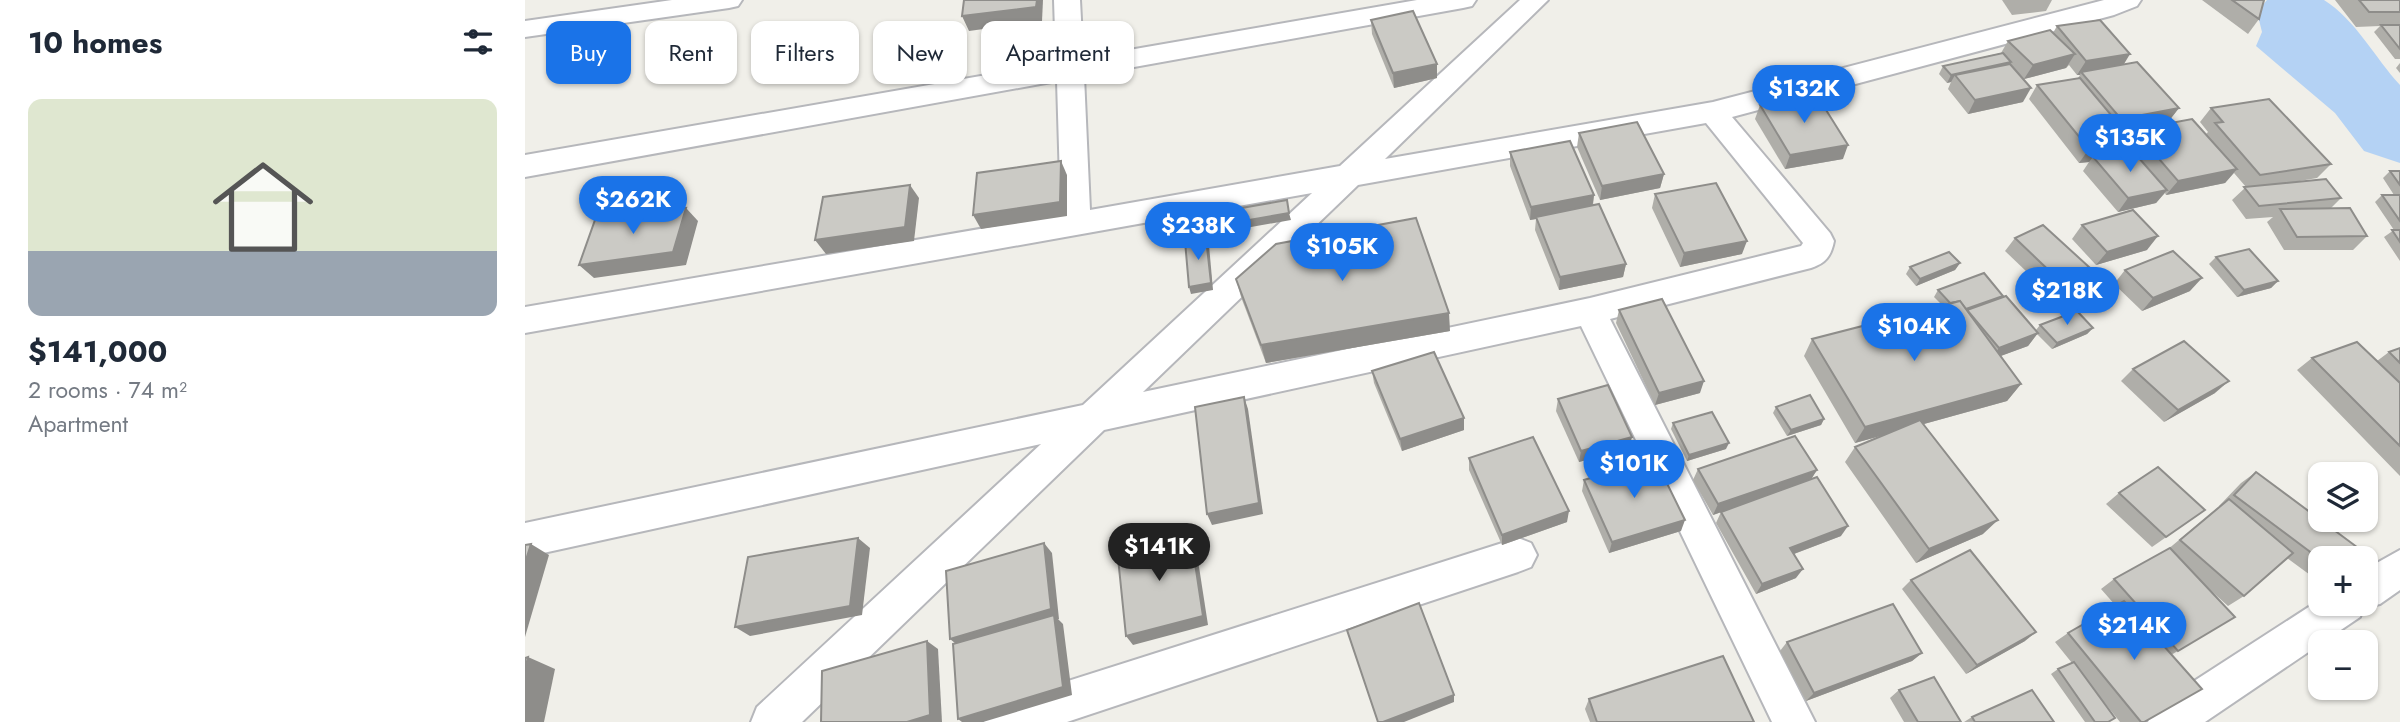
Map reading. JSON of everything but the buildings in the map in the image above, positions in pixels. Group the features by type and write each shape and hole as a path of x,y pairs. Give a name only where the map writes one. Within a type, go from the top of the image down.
{"street":[{"path":"525,29 729,0"},
{"path":"1067,0 1067,21"},
{"path":"1134,59 1463,0"},
{"path":"772,722 1535,0"},
{"path":"525,320 1713,112 2105,9 2127,0"},
{"path":"525,166 994,84"},
{"path":"1069,84 1076,225"},
{"path":"525,540 1590,311 1811,256 1817,250 1819,241 1713,112"},
{"path":"1590,311 1794,722"},
{"path":"1005,722 1518,555"},
{"path":"2378,583 2400,568"},
{"path":"2169,722 2328,616"}],"water":[{"path":"2267,0 2324,0 2356,29 2400,85 2400,163 2364,151 2335,113 2256,46 2262,32 2257,12"}]}
